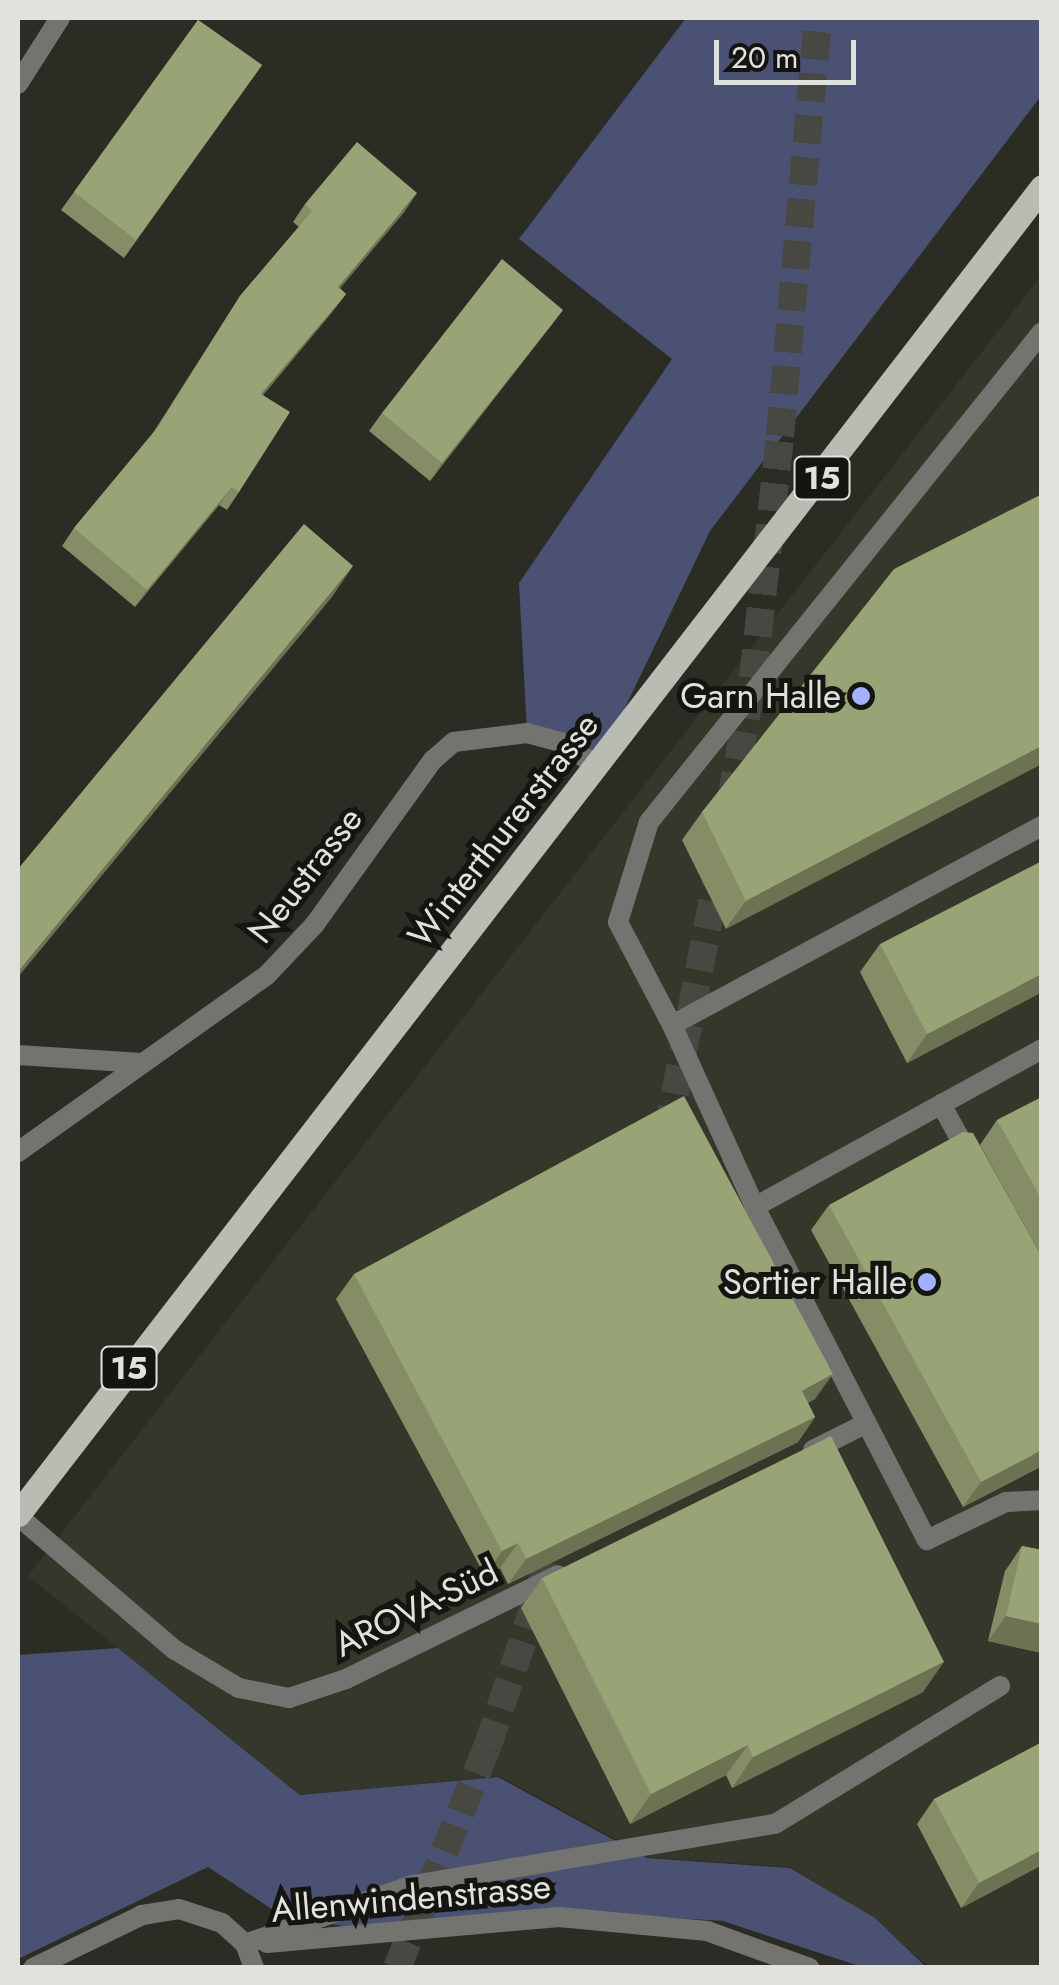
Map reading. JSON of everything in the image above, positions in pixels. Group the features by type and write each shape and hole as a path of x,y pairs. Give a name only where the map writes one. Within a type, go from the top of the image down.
{"main road":[{"name":"Winterthurerstrasse","path":"18,1515 1042,186"}],"street":[{"path":"18,84 60,18"},
{"path":"1042,332 649,822 618,922 672,1024 754,1207 927,1540 1006,1502 1042,1500"},
{"name":"Neustrasse","path":"18,1152 267,975 315,924 433,760 454,742 527,733 561,742 597,766"},
{"path":"672,1024 1042,826"},
{"path":"754,1207 1042,1049"},
{"path":"18,1055 142,1063"},
{"path":"941,1104 978,1171"},
{"path":"798,1457 867,1423"},
{"name":"AROVA-Süd","path":"18,1515 175,1650 240,1688 289,1698 346,1680 572,1568"},
{"path":"254,1968 245,1944 413,1885 775,1824 1000,1686"},
{"name":"Allenwindenstrasse","path":"33,1968 142,1915 179,1909 222,1923 245,1944 375,1938 559,1917 707,1930 810,1968"}],"shaded area":[{"path":"686,18 1041,18 1041,96 710,531 597,766 527,733 519,583 672,359 519,239"},
{"path":"1041,276 1041,1967 929,1967 873,1918 790,1867 649,1857 499,1776 301,1795 28,1576"},
{"path":"118,1648 300,1795 498,1777 647,1858 790,1868 875,1918 926,1967 862,1967 723,1921 551,1910 377,1931 284,1917 208,1867 18,1959 18,1655"}],"building":[{"path":"198,20 262,65 136,240 74,192"},
{"path":"357,142 417,193 338,287 346,294 261,394 290,412 239,492 232,487 147,590 74,528 158,427 240,296 312,211 305,204"},
{"path":"502,259 563,310 442,463 382,413"},
{"path":"1042,494 1042,746 746,901 702,812 894,569"},
{"path":"304,524 353,566 18,972 18,869"},
{"path":"1042,861 1042,974 927,1034 880,944"},
{"path":"684,1096 833,1374 802,1391 815,1417 526,1559 518,1543 502,1551 354,1274"},
{"path":"1042,1097 1042,1200 997,1120"},
{"name":"Sortier Halle","path":"963,1132 973,1133 1042,1257 1042,1450 981,1482 829,1205"},
{"path":"831,1436 944,1662 753,1757 748,1745 651,1794 542,1578"},
{"path":"1022,1546 1042,1550 1042,1624 1006,1616"},
{"path":"1042,1742 1042,1850 979,1883 934,1799"}],"tunnel":[{"path":"731,801 753,678 780,436 818,18"},
{"path":"667,1135 719,868"},
{"path":"397,1968 487,1748 560,1529"}],"place":[{"name":"Garn Halle","path":"861,696"},
{"name":"Sortier Halle","path":"927,1282"}]}
